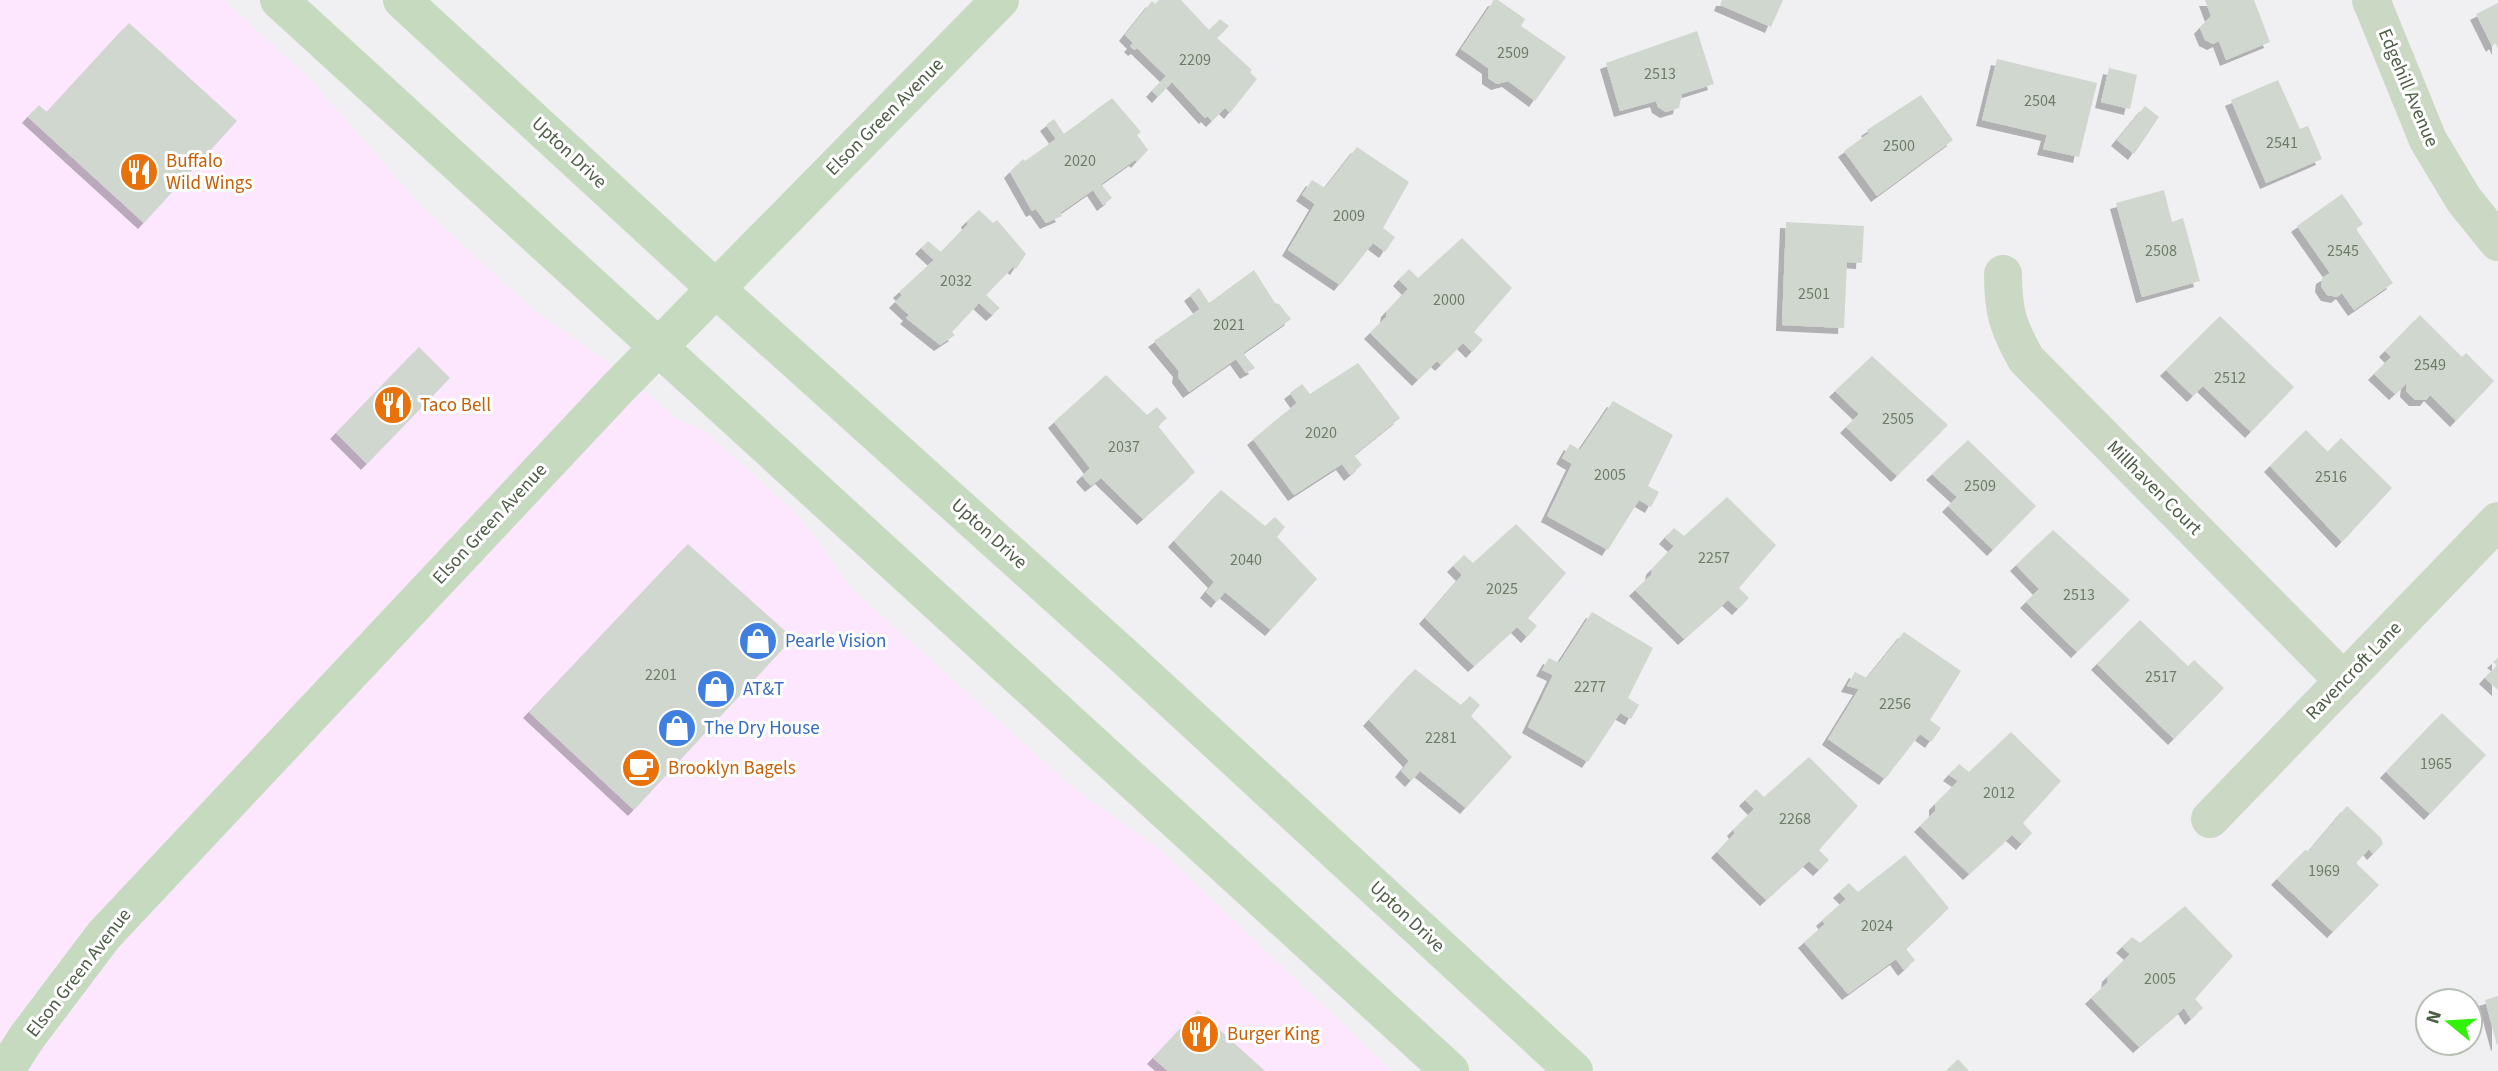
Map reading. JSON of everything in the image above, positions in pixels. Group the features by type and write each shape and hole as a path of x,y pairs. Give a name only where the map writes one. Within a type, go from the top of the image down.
{"main road":[{"path":"279,0 1450,1071"},
{"name":"Upton Drive","path":"402,0 715,288 1125,657 1574,1071"},
{"name":"Elson Green Avenue","path":"5,1071 27,1037 104,936 599,408 1000,0"}],"street":[{"name":"Edgehill Avenue","path":"2371,0 2428,140 2464,200 2498,242"},
{"name":"Millhaven Court","path":"2003,274 2003,300 2010,330 2026,359 2344,681"},
{"name":"Ravencroft Lane","path":"2210,819 2498,521"}],"shaded area":[{"path":"0,0 224,0 311,80 423,208 530,307 625,375 679,420 705,431 799,516 853,590 1070,785 1159,849 1392,1071 0,1071"}],"building":[{"path":"1159,0 1181,0 1209,30 1220,19 1229,26 1217,38 1252,70 1250,72 1257,79 1230,113 1225,108 1212,121 1207,116 1205,118 1172,82 1158,97 1152,91 1166,76 1137,48 1134,50 1130,46 1133,43 1125,35 1152,1 1155,4"},
{"path":"1494,0 1525,19 1521,26 1566,57 1535,101 1508,81 1497,84 1488,78 1488,68 1461,49"},
{"path":"1722,0 1783,0 1771,27 1720,5"},
{"path":"2205,0 2254,0 2270,42 2226,60 2219,41 2213,44 2205,40 2200,28 2211,16"},
{"path":"2498,3 2498,49 2495,43 2492,46 2476,14"},
{"name":"Buffalo Wild Wings","path":"129,23 237,121 144,223 28,117 39,105 47,112"},
{"path":"1697,31 1714,84 1682,94 1679,108 1666,112 1658,107 1656,101 1620,111 1606,63"},
{"path":"1997,59 2097,83 2079,157 2043,149 2047,135 1982,120"},
{"path":"2109,68 2137,75 2130,109 2101,102"},
{"path":"2278,80 2300,129 2308,126 2322,159 2266,183 2231,100"},
{"path":"1921,95 1953,140 1877,196 1844,151 1869,133 1867,130"},
{"path":"1112,98 1141,132 1137,135 1148,150 1137,162 1135,160 1101,184 1112,198 1103,205 1093,190 1060,213 1062,216 1046,223 1036,209 1032,211 1010,172 1023,159 1025,161 1056,139 1046,125 1054,119 1064,134"},
{"path":"2145,106 2159,117 2134,154 2117,140"},
{"path":"1357,147 1409,182 1383,228 1395,237 1385,252 1373,243 1340,285 1288,250 1315,204 1302,195 1312,180 1325,188"},
{"path":"2164,190 2172,222 2183,218 2200,281 2142,297 2116,203"},
{"path":"2342,194 2363,224 2356,229 2393,283 2354,310 2342,293 2337,297 2327,295 2321,286 2322,278 2330,273 2297,226"},
{"path":"979,210 993,223 997,220 1026,254 1016,269 1013,267 986,295 1000,308 992,315 979,303 952,332 955,335 940,345 906,318 909,315 895,302 902,295 899,292 934,260 921,248 928,241 941,252"},
{"path":"1786,222 1864,226 1862,263 1847,262 1844,328 1782,325"},
{"path":"1462,238 1512,288 1474,332 1483,340 1472,352 1463,343 1441,365 1437,361 1418,380 1370,333 1408,289 1399,280 1409,269 1418,278"},
{"path":"1254,270 1275,303 1279,304 1291,319 1243,353 1255,368 1246,373 1236,359 1189,392 1178,377 1179,371 1154,341 1200,309 1190,295 1199,288 1209,303"},
{"path":"2420,315 2462,357 2466,353 2494,381 2456,421 2430,395 2426,400 2415,400 2406,391 2407,383 2395,394 2374,374 2391,357 2385,351"},
{"path":"2220,316 2294,387 2251,432 2203,386 2193,396 2166,370"},
{"name":"Taco Bell","path":"419,347 450,378 367,464 336,433"},
{"path":"1872,356 1948,425 1897,476 1846,427 1859,414 1835,391"},
{"path":"1358,363 1400,418 1354,455 1362,465 1350,475 1342,464 1294,495 1253,439 1297,403 1290,393 1302,384 1310,394"},
{"path":"1106,375 1147,415 1157,407 1167,418 1158,426 1195,472 1143,519 1101,478 1091,486 1082,476 1090,468 1054,422"},
{"path":"1613,401 1673,435 1648,486 1659,492 1651,507 1639,500 1608,550 1547,516 1572,464 1562,458 1570,444 1580,450"},
{"path":"2306,430 2328,452 2341,438 2392,488 2342,542 2270,466"},
{"path":"1968,440 2036,506 1993,550 1948,506 1957,497 1932,474"},
{"path":"1221,490 1265,526 1275,517 1285,527 1277,537 1317,579 1271,630 1225,592 1217,602 1206,592 1214,582 1174,541"},
{"path":"1727,497 1776,545 1739,588 1749,598 1738,609 1728,600 1684,639 1635,590 1674,546 1665,538 1674,528 1684,536"},
{"path":"1516,524 1566,573 1528,618 1537,626 1527,637 1517,627 1474,666 1425,618 1462,575 1453,566 1464,555 1473,563"},
{"path":"2053,530 2130,600 2077,652 2026,602 2039,589 2016,565"},
{"path":"688,544 793,638 634,810 529,712"},
{"path":"1592,612 1653,648 1628,698 1639,705 1631,719 1620,713 1588,762 1528,727 1553,675 1542,670 1549,658 1559,663"},
{"path":"2140,620 2188,666 2194,660 2224,688 2174,739 2097,664"},
{"path":"1904,632 1961,671 1930,720 1941,728 1931,742 1920,734 1885,779 1828,739 1859,689 1847,686 1855,672 1867,678"},
{"path":"2498,658 2498,690 2485,678 2497,665 2493,662"},
{"path":"1415,669 1461,705 1470,696 1480,705 1471,716 1512,757 1466,808 1420,771 1411,781 1401,771 1409,761 1369,720"},
{"path":"2442,713 2486,755 2430,814 2386,772"},
{"path":"2011,732 2061,781 2023,823 2032,833 2022,844 2012,835 1969,874 1920,826 1935,811 1935,804 1958,781 1949,775 1959,764 1969,772"},
{"path":"1809,757 1858,806 1819,850 1829,860 1819,870 1809,861 1766,900 1717,852 1735,833 1733,830 1754,809 1745,800 1756,789 1764,797"},
{"path":"2347,806 2381,838 2383,844 2373,854 2369,849 2356,863 2379,885 2333,932 2277,879 2305,850 2309,851"},
{"path":"1905,855 1949,908 1906,949 1915,960 1904,970 1896,959 1848,994 1804,942 1825,924 1822,920 1846,899 1839,892 1849,883 1858,892"},
{"path":"2185,906 2233,956 2195,999 2203,1008 2191,1019 2184,1008 2139,1047 2091,998 2130,954 2122,947 2132,937 2140,943"},
{"path":"2498,996 2498,1044 2497,1045 2485,1000"},
{"name":"Burger King","path":"1198,1010 1265,1071 1168,1071 1153,1058"},
{"path":"1958,1059 1969,1071 1946,1071"}],"place":[{"name":"Buffalo Wild Wings","path":"139,172"},
{"name":"Taco Bell","path":"393,405"},
{"name":"Pearle Vision","path":"758,641"},
{"name":"AT&T","path":"716,689"},
{"name":"The Dry House","path":"677,728"},
{"name":"Brooklyn Bagels","path":"641,768"},
{"name":"Burger King","path":"1200,1034"}]}
